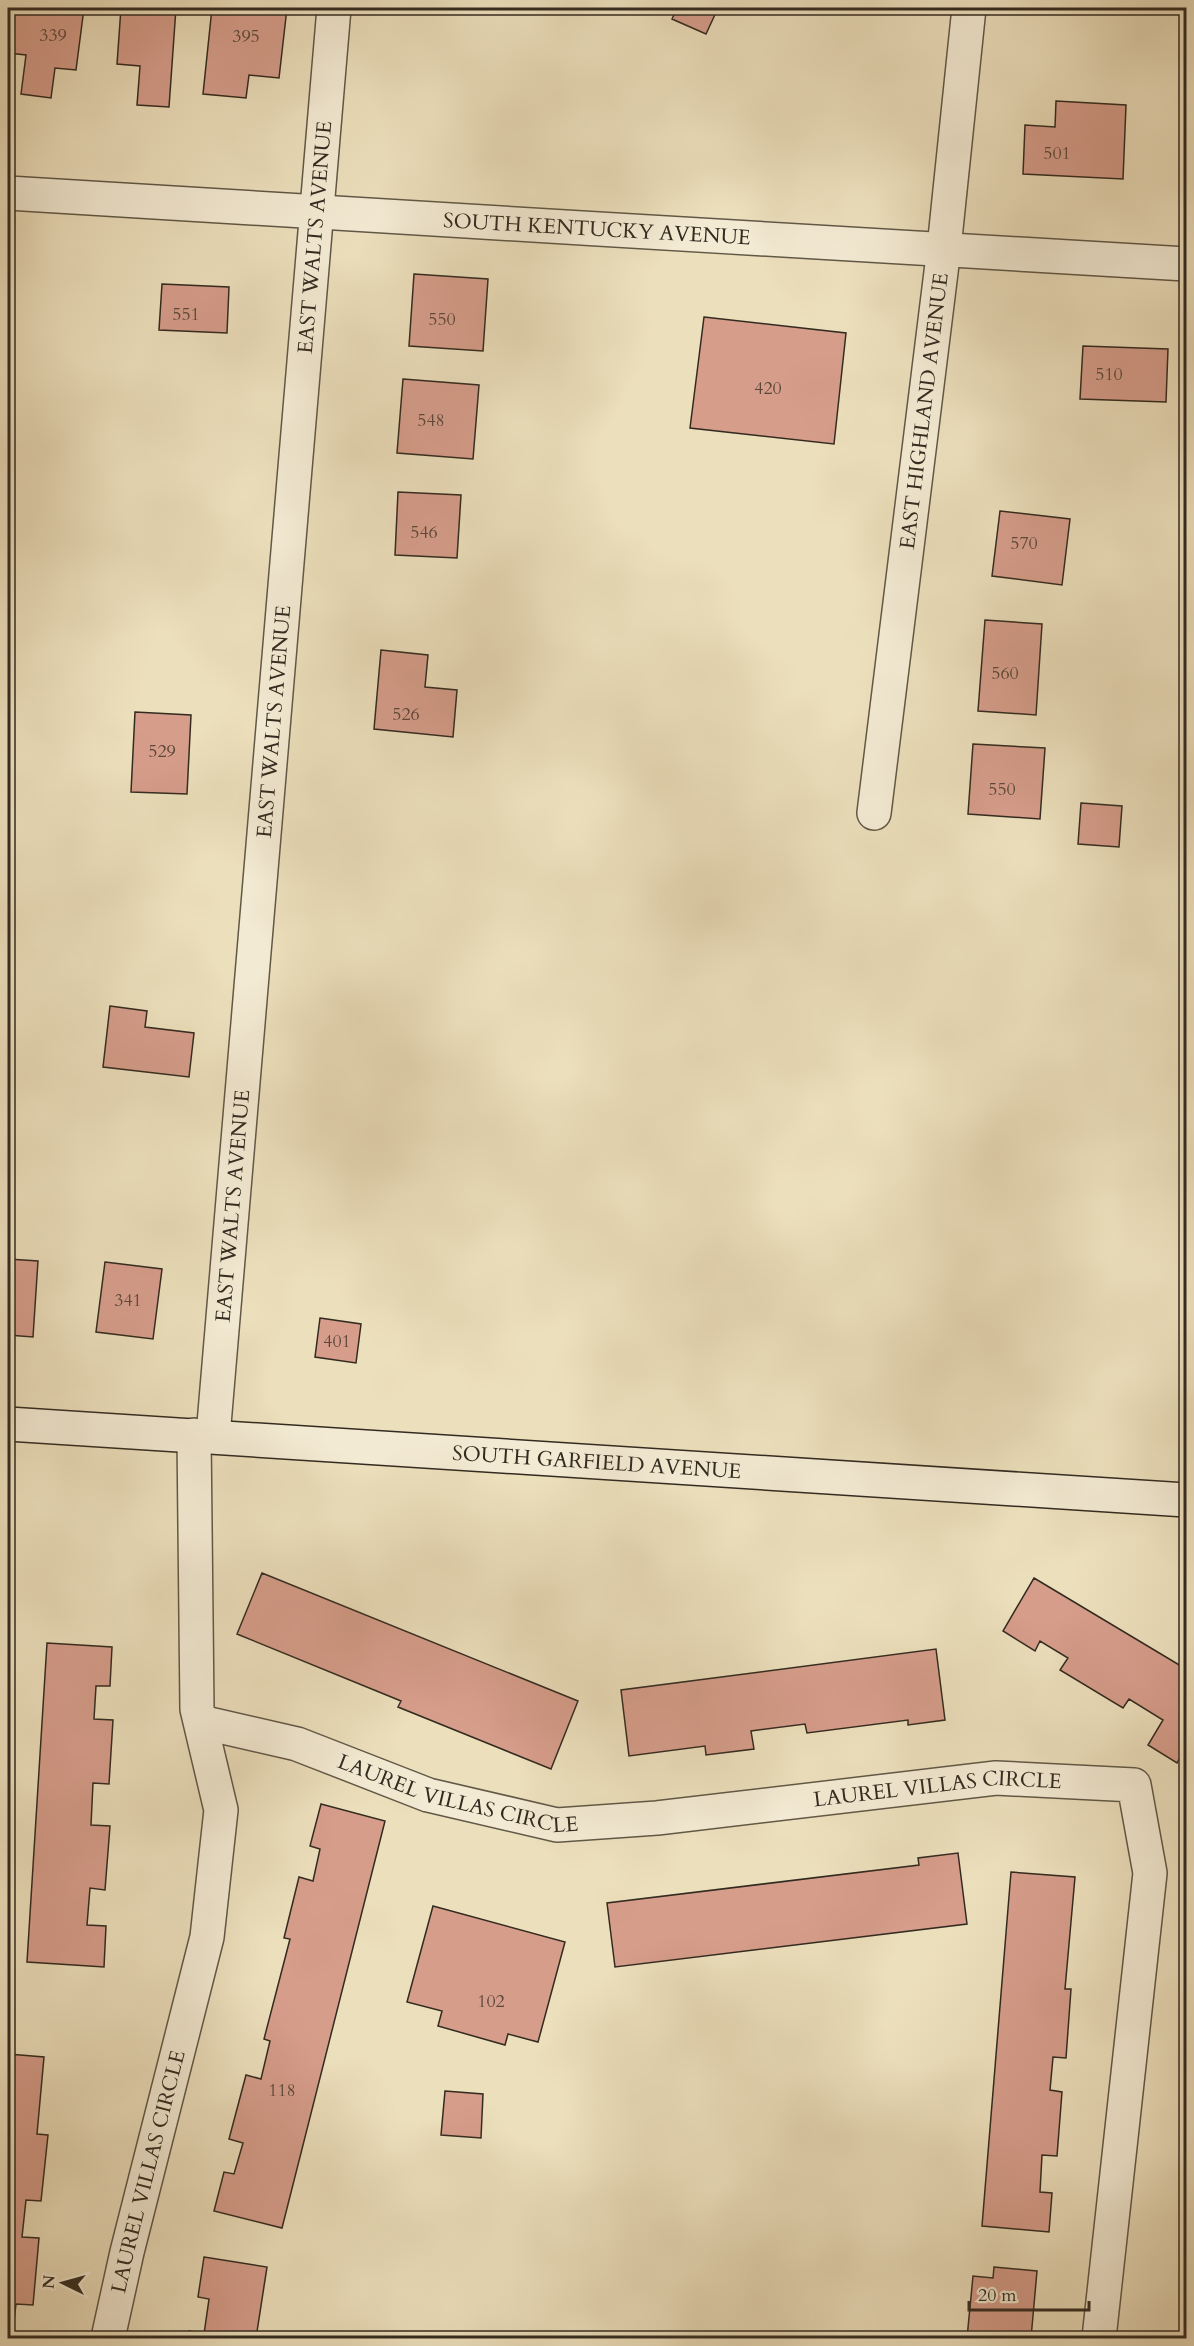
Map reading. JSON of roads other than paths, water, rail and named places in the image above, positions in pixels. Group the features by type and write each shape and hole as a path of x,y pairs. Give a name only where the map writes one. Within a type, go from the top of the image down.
{"street":[{"name":"EAST WALTS AVENUE","path":"203,1435 334,8"},
{"name":"EAST HIGHLAND AVENUE","path":"874,813 944,248 969,8"},
{"name":"SOUTH KENTUCKY AVENUE","path":"8,193 316,214 944,248 1186,264"},
{"name":"SOUTH GARFIELD AVENUE","path":"8,1424 1186,1500"},
{"name":"LAUREL VILLAS CIRCLE","path":"108,2338 127,2252 207,1937 221,1810 197,1709 203,1435"},
{"name":"LAUREL VILLAS CIRCLE","path":"201,1722 297,1744 428,1795 557,1826 657,1818 996,1778 1134,1785 1150,1873 1099,2338"}]}
